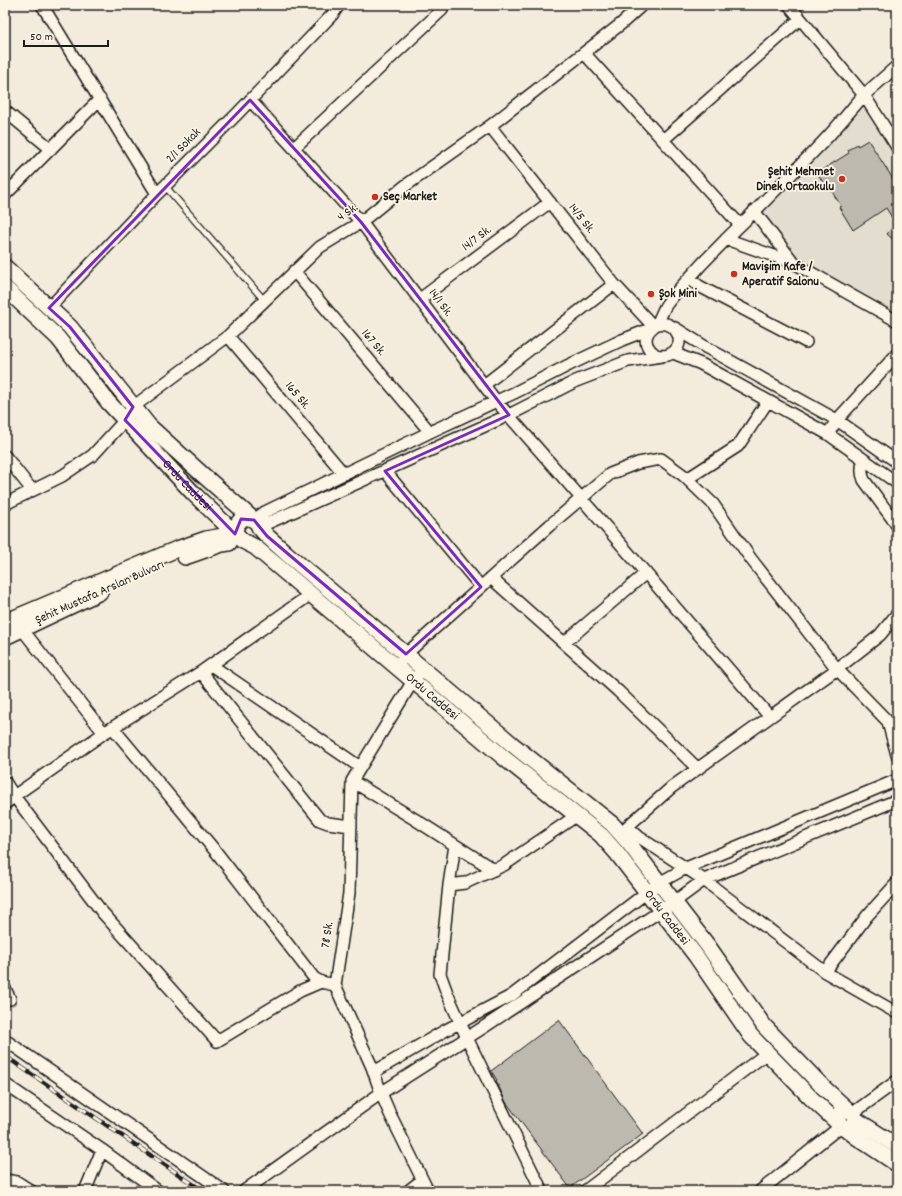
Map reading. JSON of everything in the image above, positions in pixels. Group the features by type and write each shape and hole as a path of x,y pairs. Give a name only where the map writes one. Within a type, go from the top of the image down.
{"main road":[{"name":"Ordu Caddesi","path":"5,267 70,327 149,426 256,524 267,536 513,745 612,824 624,830 659,883 708,946 764,1026 823,1087 847,1120 855,1136 897,1164"},
{"name":"Ordu Caddesi","path":"5,288 58,338 124,420 194,494 242,539 255,547 503,757 601,835 616,852 696,956 751,1036 812,1099 847,1120 897,1146"},
{"path":"39,319 49,308"},
{"path":"249,518 256,524 259,531 255,538 242,539 235,528 241,519 249,518"},
{"name":"Şehit Mustafa Arslan Bulvarı","path":"5,622 177,549 206,539 242,539"},
{"name":"Şehit Mustafa Arslan Bulvarı","path":"5,637 148,570 222,544 242,539"}],"street":[{"path":"42,5 157,194"},
{"name":"2/1 Sokak","path":"49,308 165,185 332,15 339,5"},
{"name":"4 Sk.","path":"5,504 62,476 93,455 124,420 133,407 228,336 320,248 361,222 405,186 490,126 621,24 642,5"},
{"path":"789,5 864,95 897,147"},
{"path":"294,148 442,10"},
{"path":"663,140 800,19"},
{"path":"584,53 740,225"},
{"path":"675,328 678,333 679,344 669,354 659,356 654,354 647,345 647,334 665,306 726,239 819,146 864,95 897,66"},
{"path":"5,195 100,99"},
{"name":"14/1 Sk.","path":"250,100 361,222 496,401 770,717"},
{"path":"5,111 51,149"},
{"name":"14/5 Sk.","path":"490,126 614,284 653,326"},
{"name":"14/7 Sk.","path":"420,299 550,202"},
{"path":"754,211 794,263"},
{"path":"726,239 794,263 897,322"},
{"name":"167 Sk.","path":"294,272 430,432"},
{"path":"689,278 699,286 806,342"},
{"path":"484,385 614,284"},
{"path":"256,524 265,512 622,340 653,326 667,323 707,348 837,420 897,462"},
{"name":"165 Sk.","path":"228,336 344,474"},
{"path":"256,524 385,471 509,415 576,381 628,361 669,354 702,364 828,434 897,483"},
{"path":"828,434 837,420 897,354"},
{"path":"687,479 738,446 768,401"},
{"path":"5,456 32,490"},
{"path":"396,666 406,654 550,525 610,474 638,463 661,459 687,479 713,504 751,559 837,669 897,731"},
{"path":"864,460 862,468 864,480 897,525"},
{"path":"385,471 481,587"},
{"path":"564,643 646,573"},
{"path":"491,578 618,691 698,769"},
{"path":"5,804 14,796 109,730 206,669 311,594"},
{"path":"897,614 880,635 837,669 672,787 624,830 639,837 704,880 825,972 897,1013"},
{"path":"22,629 217,853 314,978 321,982 335,985 374,1072 381,1093 428,1191"},
{"name":"78 Sk.","path":"335,985 349,893 352,781 413,681 423,668"},
{"path":"206,669 360,767"},
{"path":"206,669 320,820 328,824 351,826"},
{"path":"888,722 897,755"},
{"path":"374,1072 460,1022 511,996 659,883 686,868 897,780"},
{"path":"352,781 494,870"},
{"path":"5,782 102,912 217,1041 300,991 321,982"},
{"path":"244,1191 381,1093 674,902 704,880 897,800"},
{"path":"449,885 465,884 504,865 576,816"},
{"path":"455,845 449,885 440,974 467,1038 542,1191"},
{"path":"825,972 867,916 897,883"},
{"path":"5,1040 224,1191"},
{"path":"585,1191 767,1053"},
{"path":"760,1191 897,1081"},
{"path":"5,1084 102,1150 158,1191"},
{"path":"85,1191 102,1150"},
{"path":"5,1180 17,1182 31,1191"},
{"path":"408,1191 422,1180"}],"lane":[{"path":"165,185 264,300"}],"highlighted area":[{"path":"250,100 361,222 509,415 385,471 481,587 406,654 267,536 254,520 241,519 235,534 125,420 133,407 70,327 49,308"}],"shaded area":[{"name":"Şehit Mehmet Dinek Ortaokulu","path":"864,95 897,146 897,321 794,263 754,211"}],"building":[{"path":"868,140 897,185 897,243 887,234 896,224 886,208 853,230 839,207 841,206 829,187 827,188 817,173 849,153 848,150 857,144 858,146"},
{"path":"559,1020 643,1134 570,1188 506,1102 496,1081 497,1080 491,1071"}],"railway":[{"path":"5,1056 203,1191"}],"place":[{"name":"Şehit Mehmet Dinek Ortaokulu","path":"842,179"},
{"name":"Seç Market","path":"375,197"},
{"name":"Mavişim Kafe / Aperatif Salonu","path":"734,274"},
{"name":"Şok Mini","path":"651,294"}]}
